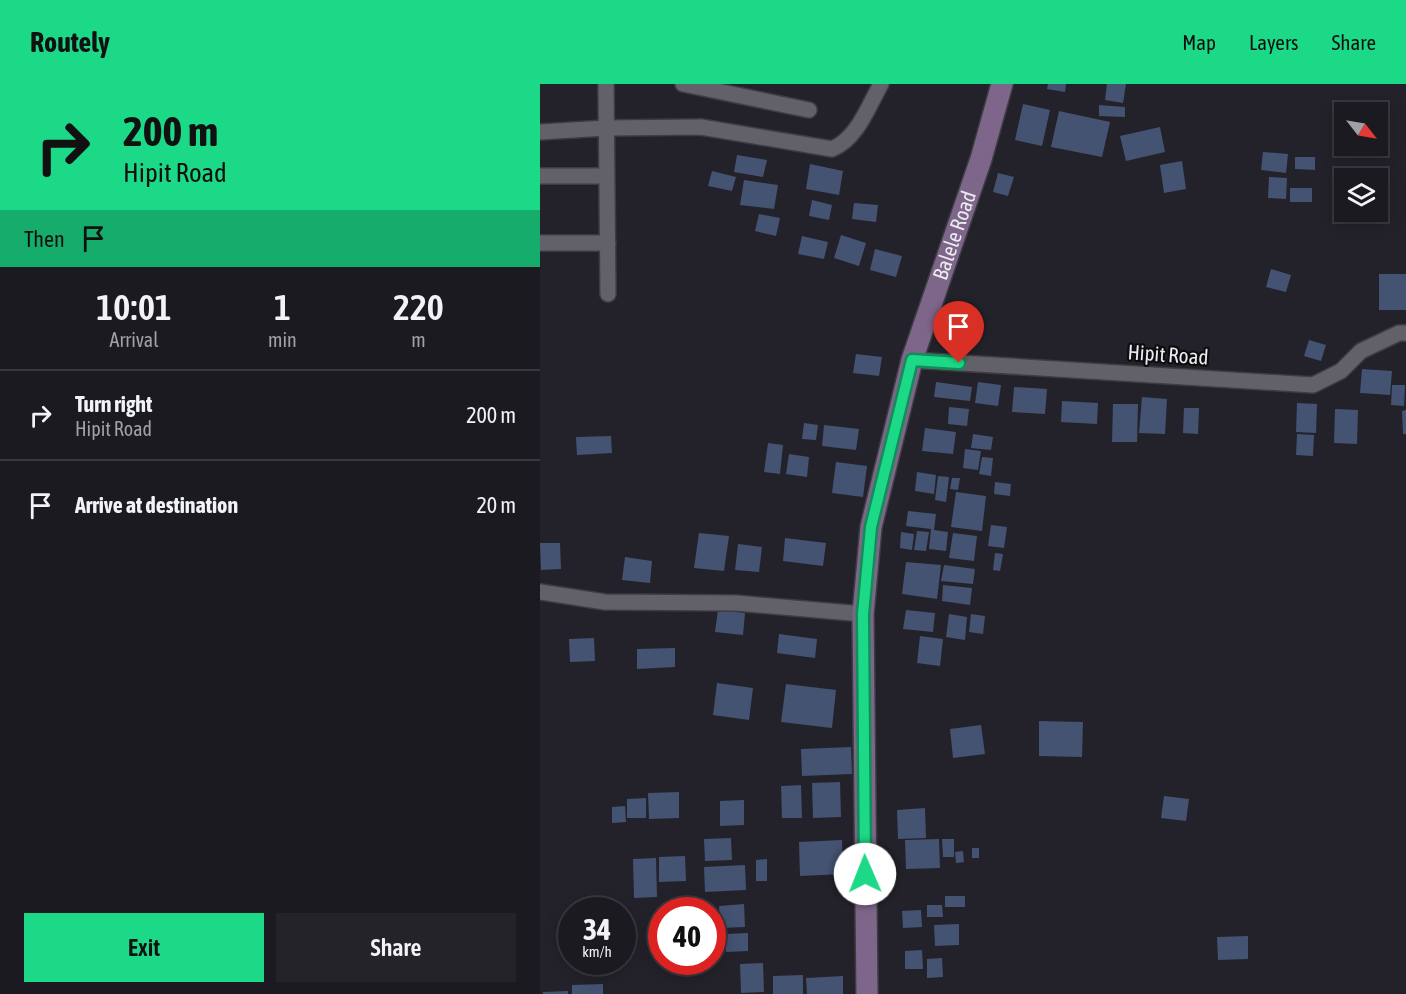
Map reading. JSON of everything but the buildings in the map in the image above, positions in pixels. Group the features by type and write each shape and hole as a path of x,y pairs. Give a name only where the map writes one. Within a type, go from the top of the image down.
{"street":[{"path":"606,84 608,294"},
{"path":"683,84 743,90 809,110"},
{"path":"540,132 606,128 700,127 832,149 842,145 851,137 881,84"},
{"name":"Balele Road","path":"867,994 863,614 871,527 912,360 981,159 1002,84"},
{"path":"540,176 607,176"},
{"path":"540,243 608,243"},
{"name":"Hipit Road","path":"912,360 1313,385 1341,371 1361,351 1399,333 1406,333"},
{"path":"540,592 605,602 736,603 863,614"}],"route":[{"path":"865,874 863,614 871,527 912,360 959,363"}]}
